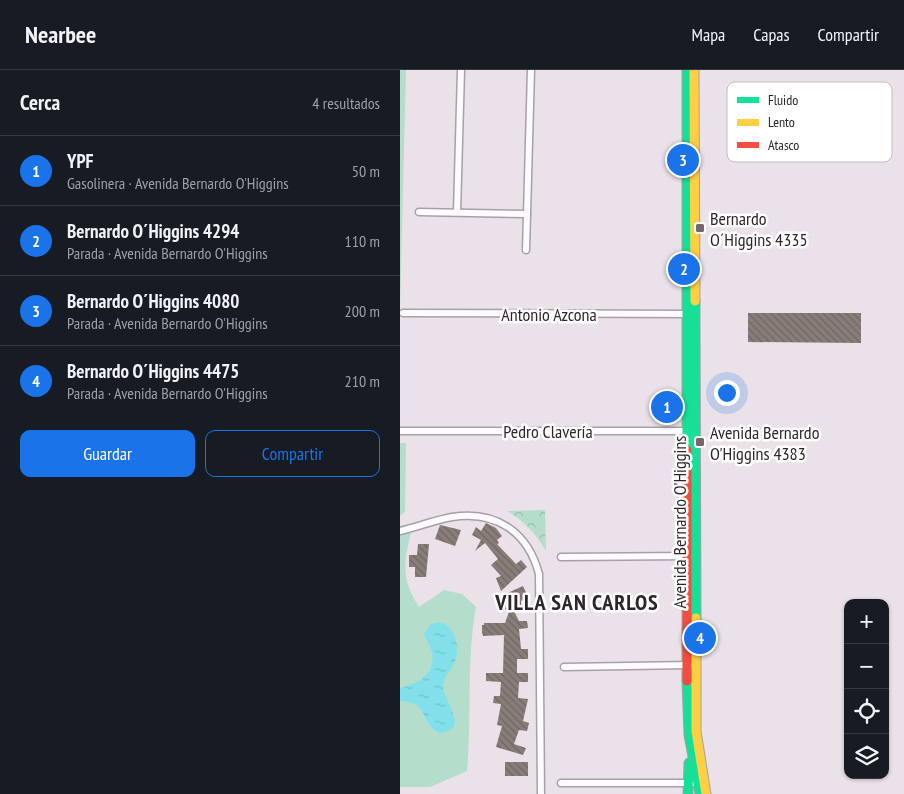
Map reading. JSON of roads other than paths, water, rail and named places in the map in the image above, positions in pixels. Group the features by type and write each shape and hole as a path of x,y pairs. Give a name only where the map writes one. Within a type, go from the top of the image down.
{"main road":[{"name":"Avenida Bernardo O'Higgins","path":"688,70 691,96 692,431 689,735 692,783 688,794"},
{"name":"Avenida Bernardo O'Higgins","path":"691,96 694,70"},
{"name":"Avenida Bernardo O'Higgins","path":"691,665 696,739 706,794"},
{"path":"692,783 700,794"}],"street":[{"path":"457,212 461,70"},
{"path":"526,250 531,70"},
{"path":"419,212 527,214"},
{"name":"Antonio Azcona","path":"403,313 691,314"},
{"name":"Pedro Clavería","path":"401,431 692,431"},
{"path":"400,531 451,517 480,517 503,523 514,531 535,556 539,574 541,794"},
{"path":"561,557 691,557"},
{"path":"564,667 691,665"},
{"path":"561,783 692,783"}],"water":[{"path":"440,622 446,625 454,634 457,652 454,664 443,685 455,721 454,727 449,731 439,733 433,729 416,705 400,701 400,688 419,681 428,672 433,660 431,648 424,634 431,624"}],"place":[{"name":"Bernardo O´Higgins 4080","path":"683,160"},
{"name":"Bernardo O´Higgins 4335","path":"700,228"},
{"name":"Bernardo O´Higgins 4294","path":"684,269"},
{"name":"YPF","path":"667,407"},
{"name":"Avenida Bernardo O'Higgins 4383","path":"700,442"},
{"name":"Bernardo O´Higgins 4475","path":"700,638"}],"district":[{"name":"VILLA SAN CARLOS","path":"577,602"}]}
